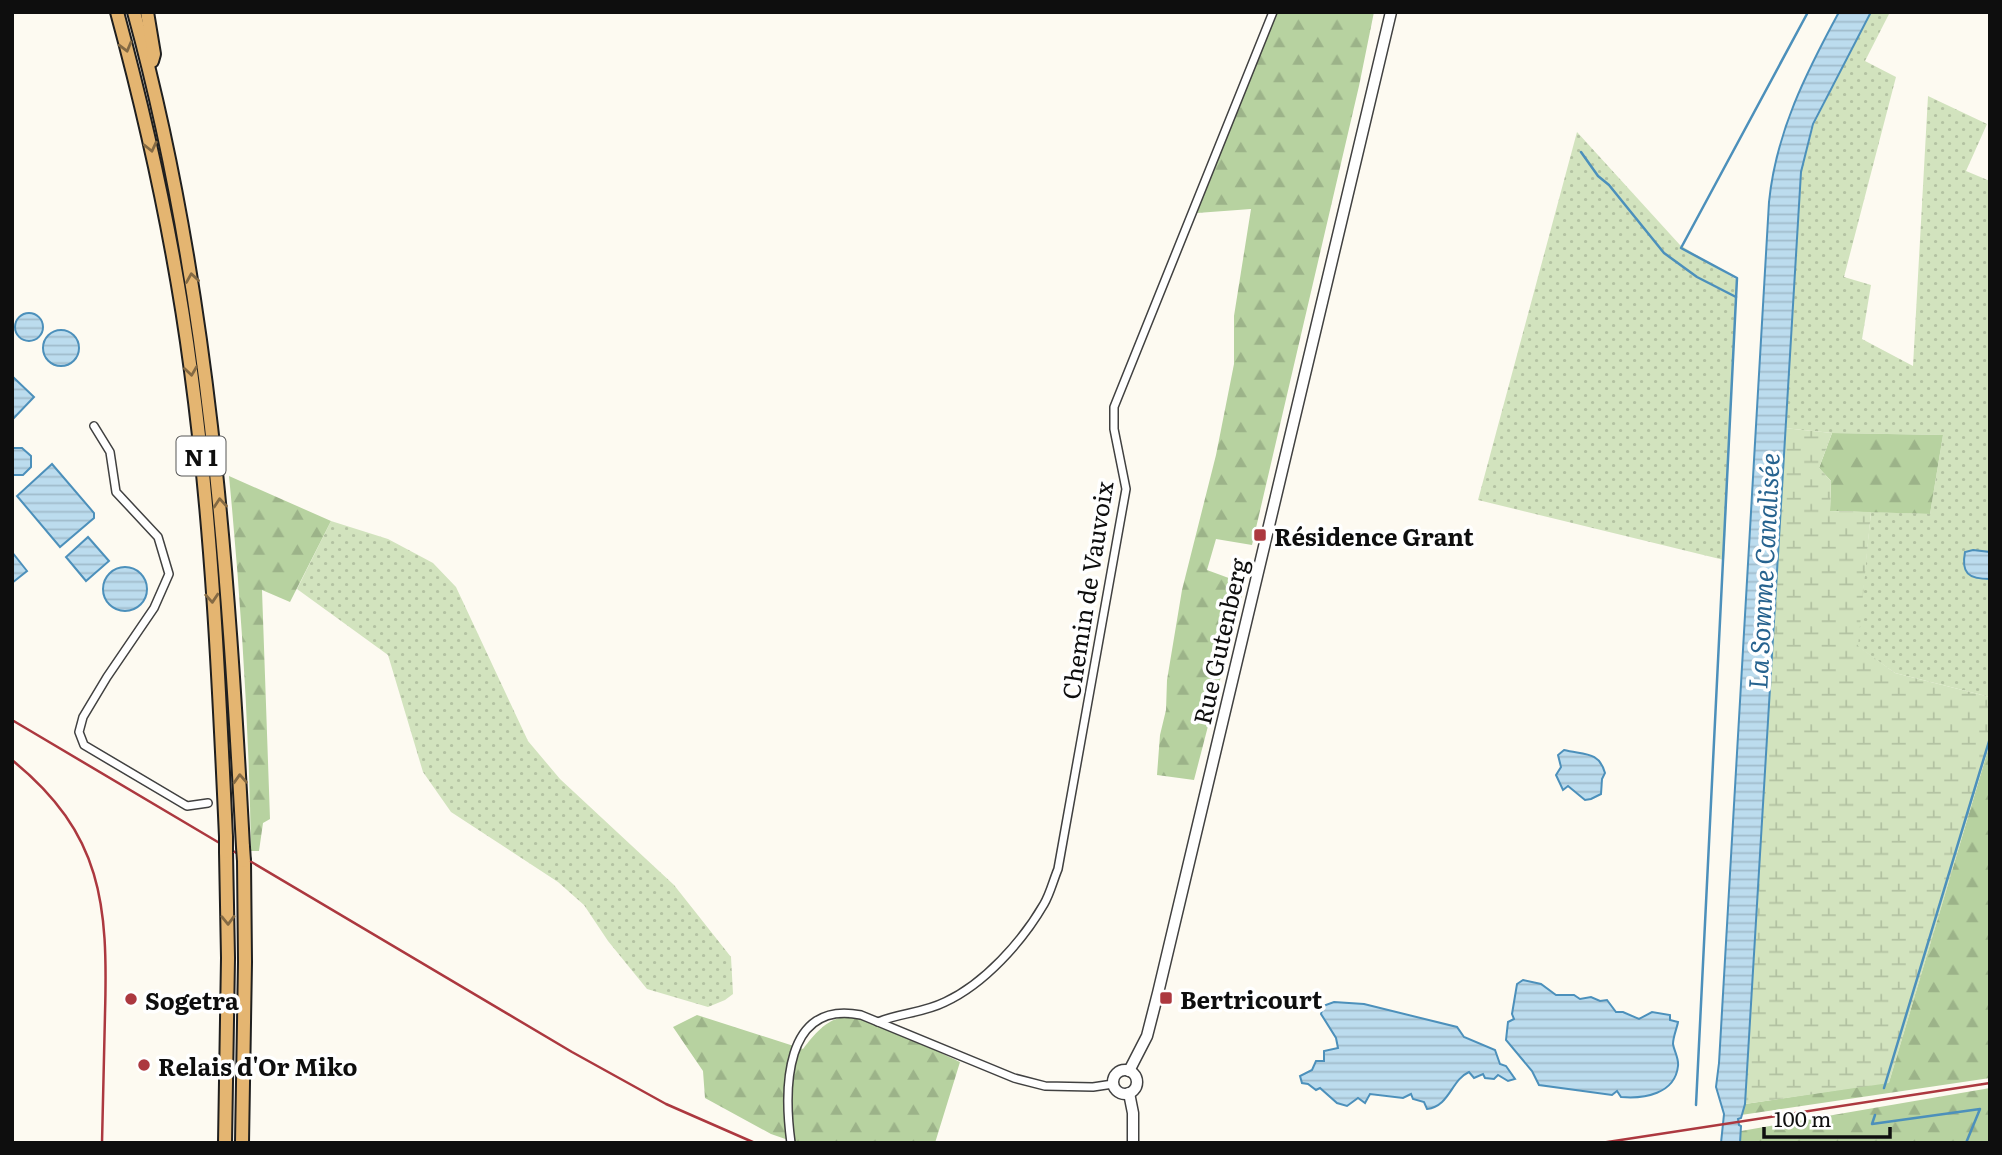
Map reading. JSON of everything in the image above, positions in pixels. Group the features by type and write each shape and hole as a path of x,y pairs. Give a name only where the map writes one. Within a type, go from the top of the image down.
{"highway":[{"name":"N 1","path":"117,12 154,159 170,240 192,372 202,458 226,837 228,958 225,1143"},
{"name":"N 1","path":"134,12 150,68 187,250 209,402 230,617 244,861 242,1143"},
{"path":"147,12 154,54 150,68"}],"street":[{"name":"Chemin de Vauvoix","path":"878,1022 944,1003 986,976 1030,927 1045,903 1058,869 1126,489 1114,429 1114,407 1273,12"},
{"name":"Rue Gutenberg","path":"1129,1071 1147,1036 1391,12"},
{"path":"94,426 110,452 116,492 158,537 169,574 154,608 83,717 79,732 84,745 187,806 208,803"},
{"path":"791,1143 788,1082 793,1055 804,1033 821,1018 838,1013 861,1015 1014,1078 1045,1086 1093,1087 1113,1084"},
{"path":"1129,1071 1137,1084 1129,1093 1119,1093 1113,1084 1118,1073 1129,1071"},
{"path":"1129,1093 1133,1113 1133,1143"}],"green space":[{"path":"1277,12 1374,12 1252,545 1216,539 1207,570 1245,584 1194,780 1157,775 1160,735 1166,710 1167,680 1182,590 1216,455 1234,364 1234,316 1251,209 1197,213"},
{"path":"1871,12 1890,12 1865,61 1896,77 1844,277 1871,285 1862,339 1913,366 1928,96 1987,124 1966,171 1990,181 1990,697 1895,673 1857,646 1871,512 1930,514 1943,435 1832,433 1784,428 1801,172 1814,124"},
{"path":"1577,132 1680,245 1737,280 1724,560 1478,500"},
{"path":"1784,428 1832,433 1819,468 1831,481 1830,511 1871,512 1858,646 1895,673 1990,697 1990,743 1889,1083 1745,1104"},
{"path":"1832,433 1943,435 1930,514 1830,511 1831,481 1819,468"},
{"path":"229,476 331,521 290,602 262,590 270,819 263,823 259,851 251,851 244,664"},
{"path":"331,521 388,539 433,563 456,587 528,741 560,779 674,885 731,957 733,994 708,1007 647,989 608,941 584,905 558,882 451,812 423,772 388,655 297,589"},
{"path":"1990,743 1990,1078 1741,1115 1745,1104 1889,1082"},
{"path":"697,1015 803,1049 820,1029 831,1021 844,1017 854,1018 884,1027 960,1062 935,1143 797,1143 771,1134 705,1098 703,1071 673,1027"},
{"path":"1990,1088 1988,1143 1740,1143 1741,1131"}],"water":[{"name":"La Somme Canalisée","path":"1839,12 1871,12 1813,124 1801,172 1745,1104 1741,1118 1738,1119 1741,1126 1740,1143 1721,1143 1724,1114 1716,1087 1769,202 1778,151 1794,104"},
{"path":"29,313 39,317 43,327 39,337 29,341 19,337 15,327 19,317"},
{"path":"61,330 74,335 79,348 74,361 61,366 48,361 43,348 48,335"},
{"path":"12,376 34,397 12,420"},
{"path":"12,448 22,448 31,456 31,467 23,475 12,475"},
{"path":"52,464 94,513 94,518 60,547 17,496"},
{"path":"88,537 109,561 86,581 66,557"},
{"path":"12,552 27,571 12,583"},
{"path":"1965,552 1990,552 1990,579 1976,578 1965,570"},
{"path":"125,567 140,574 147,589 140,604 125,611 110,604 103,589 110,574"},
{"path":"1564,750 1590,755 1599,761 1605,773 1601,794 1585,800 1568,786 1563,790 1556,775 1561,767 1558,755"},
{"path":"1523,980 1541,984 1556,995 1607,1000 1616,1012 1639,1019 1652,1012 1670,1015 1670,1020 1678,1022 1673,1044 1678,1066 1671,1083 1657,1093 1630,1097 1621,1097 1617,1091 1612,1095 1539,1085 1532,1071 1506,1040 1508,1022 1514,1019 1512,1014 1517,984"},
{"path":"1334,1002 1364,1004 1457,1027 1464,1037 1495,1050 1500,1064 1506,1066 1515,1079 1508,1081 1498,1075 1494,1079 1485,1078 1483,1074 1474,1078 1469,1072 1458,1081 1441,1103 1427,1109 1424,1102 1413,1099 1411,1094 1403,1098 1370,1094 1365,1103 1358,1098 1347,1106 1337,1103 1320,1088 1316,1090 1302,1083 1300,1076 1312,1070 1316,1061 1324,1061 1324,1051 1338,1048 1336,1038 1321,1014 1323,1006"}],"waterway":[{"path":"1696,1105 1737,278 1681,248 1808,12"},
{"path":"1581,152 1598,176 1609,185 1664,253 1697,277 1736,297"},
{"path":"1884,1088 1990,738"},
{"path":"1875,1115 1872,1124 1980,1109 1966,1143"}],"railway":[{"path":"12,720 572,1052 666,1104 755,1143"},
{"path":"12,760 42,788 65,816 82,844 94,874 105,939 102,1143"},
{"path":"1601,1143 1990,1083"}],"place":[{"name":"Résidence Grant","path":"1260,535"},
{"name":"Bertricourt","path":"1166,998"},
{"name":"Sogetra","path":"131,999"},
{"name":"Relais d'Or Miko","path":"144,1065"}]}
